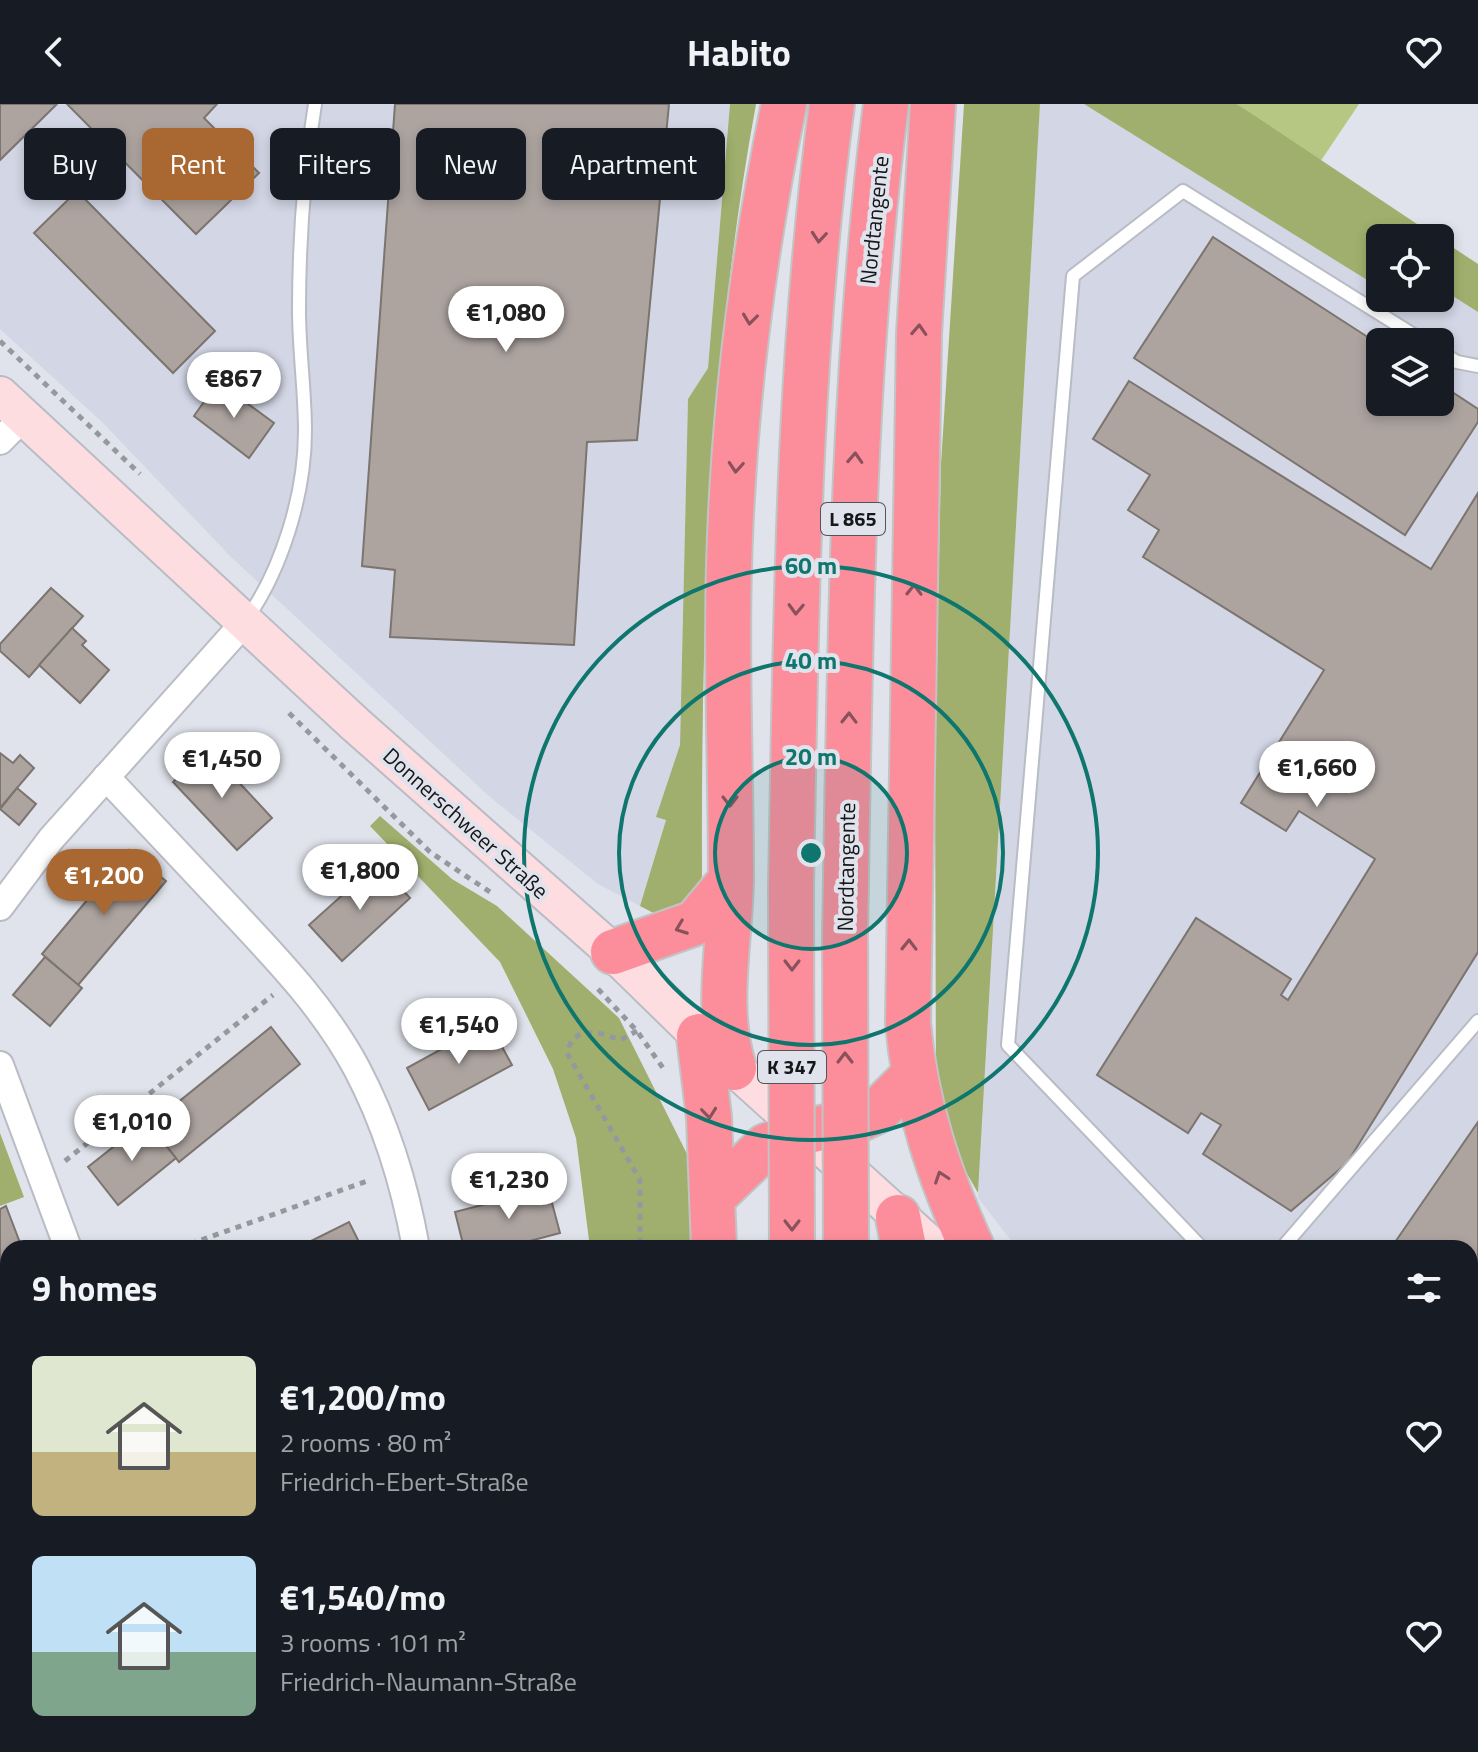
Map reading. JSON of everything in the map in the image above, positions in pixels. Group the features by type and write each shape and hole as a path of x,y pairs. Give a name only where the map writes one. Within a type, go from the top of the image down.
{"highway":[{"path":"734,1068 726,1036 725,1003 731,880 731,536 744,374 759,249 784,104"},
{"name":"L 865","path":"791,887 800,484 809,340 832,104"},
{"name":"Nordtangente","path":"846,1240 845,936 854,466 867,280 886,104"},
{"path":"933,104 919,334 908,1023 913,1076 944,1186 968,1240"},
{"path":"603,968 695,923 731,880"},
{"name":"K 347","path":"791,887 792,1240"},
{"path":"699,1036 709,1117 714,1240"},
{"path":"713,1197 766,1146 808,1131 858,1120 879,1110 913,1076"}],"main road":[{"name":"Donnerschweer Straße","path":"8,418 244,623 603,968 699,1036 808,1131 901,1232"}],"street":[{"path":"0,907 51,839 244,623"},
{"path":"106,777 295,978 356,1067 379,1114 398,1170 414,1240"},
{"path":"0,1065 65,1240"}],"lane":[{"path":"244,623 278,567 293,513 305,435 299,310 307,155 315,104"},
{"path":"1194,1240 1008,1045 1073,276 1183,191 1403,328"},
{"path":"1454,360 1478,366"},
{"path":"1289,1240 1478,1021"}],"path":[{"path":"287,710 430,852 504,904"},
{"path":"603,968 666,1079"},
{"path":"42,1179 295,978"},
{"path":"637,1031 620,1040 594,1030 585,1031 569,1045 567,1053 640,1180 640,1240"},
{"path":"201,1240 398,1170"}],"shaded area":[{"path":"0,104 730,104 725,164 725,128 542,128 542,200 722,200 708,368 688,399 680,745 657,816 666,820 640,906 598,884 490,797 231,557 103,423 0,329"},
{"path":"1040,104 1084,104 1366,279 1366,312 1454,312 1454,297 1478,312 1478,1240 1011,1240 978,1198"}],"green space":[{"path":"730,104 756,104 728,296 711,489 703,682 702,876 695,898 663,918 640,906 666,820 656,817 680,745 688,399 708,368 722,200 725,200"},
{"path":"964,104 1040,104 978,1193 949,1142 936,1095 935,748 941,464"},
{"path":"1084,104 1237,104 1417,224 1366,224 1366,279"},
{"path":"1237,104 1359,104 1320,162"},
{"path":"1454,248 1478,264 1478,312 1454,297"},
{"path":"380,816 452,879 497,906 619,1018 690,1160 691,1240 589,1240 576,1138 553,1069 500,962 370,826"},
{"path":"0,1133 24,1197 0,1206"}],"building":[{"path":"0,104 57,104 33,128 24,128 24,136 0,160"},
{"path":"67,104 217,104 204,118 214,128 142,128 142,180 126,163 126,128 91,128"},
{"path":"395,104 669,104 667,128 542,128 542,200 660,200 637,440 587,442 574,645 390,637 395,570 362,566 388,200 400,200 400,128 393,128"},
{"path":"68,200 86,200 215,331 173,373 34,233"},
{"path":"162,200 231,200 196,234"},
{"path":"1213,237 1366,336 1366,416 1454,416 1454,393 1478,409 1478,422 1405,535 1134,358"},
{"path":"1129,381 1431,569 1478,493 1478,952 1347,1163 1291,1211 1203,1154 1221,1125 1201,1113 1188,1133 1097,1075 1196,918 1291,979 1281,995 1288,1000 1375,859 1299,811 1286,831 1241,803 1324,670 1143,557 1159,530 1128,510 1150,475 1093,439"},
{"path":"218,382 274,423 249,458 194,416"},
{"path":"51,588 83,616 29,677 0,651 0,644"},
{"path":"72,628 86,641 82,645 109,670 80,703 39,665"},
{"path":"208,749 272,818 237,850 173,782"},
{"path":"0,753 13,763 20,755 34,768 0,808"},
{"path":"17,788 36,804 19,825 0,809"},
{"path":"129,850 166,881 78,985 42,954"},
{"path":"378,863 410,898 342,961 309,925"},
{"path":"45,957 82,988 50,1026 13,995"},
{"path":"489,1023 512,1065 429,1110 407,1068"},
{"path":"271,1027 300,1064 179,1162 150,1125"},
{"path":"146,1121 176,1158 118,1205 88,1167"},
{"path":"1478,1122 1478,1240 1397,1240"},
{"path":"548,1188 560,1233 533,1240 462,1240 455,1212"},
{"path":"6,1206 19,1240 0,1240 0,1209"},
{"path":"349,1222 358,1240 313,1240"}]}
